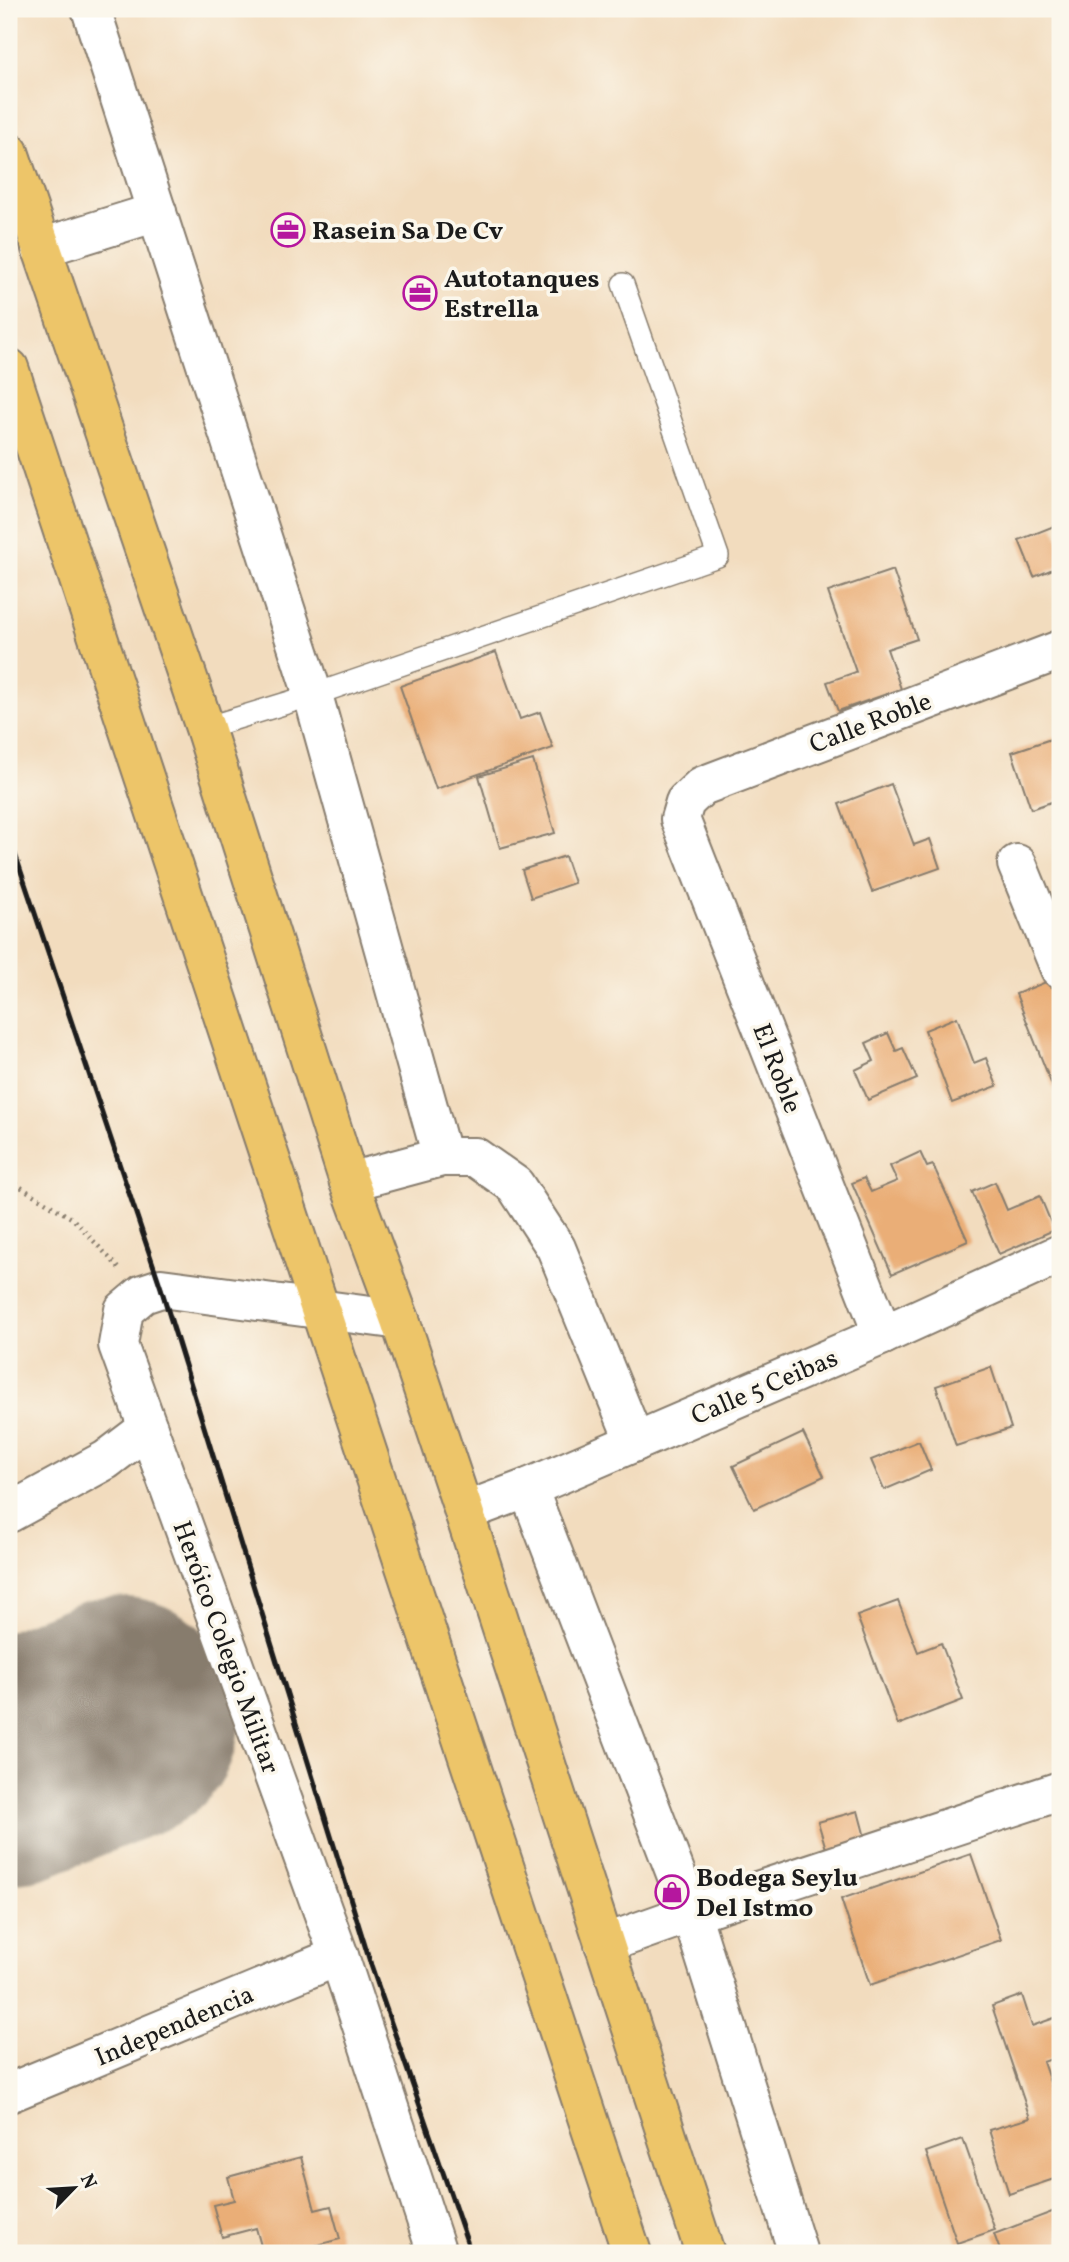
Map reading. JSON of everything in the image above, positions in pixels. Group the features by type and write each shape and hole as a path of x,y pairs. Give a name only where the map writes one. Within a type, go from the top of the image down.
{"main road":[{"path":"9,152 205,728 349,1182 400,1321 464,1513 705,2253"},
{"path":"9,368 632,2253"}],"street":[{"path":"91,9 313,695 442,1157"},
{"path":"41,248 157,212"},
{"name":"Calle Roble","path":"685,802 702,786 1060,650"},
{"name":"El Roble","path":"685,802 680,819 883,1335"},
{"path":"1017,864 1060,969"},
{"path":"349,1182 442,1157 475,1157 515,1185 556,1248 635,1442"},
{"name":"Calle 5 Ceibas","path":"464,1513 883,1335 1060,1254"},
{"path":"143,1294 160,1288 400,1321"},
{"name":"Heróico Colegio Militar","path":"143,1294 124,1310 118,1345 339,1956 437,2253"},
{"path":"9,1513 106,1460 148,1428"},
{"path":"528,1488 691,1913 798,2253"},
{"path":"604,1944 1060,1791"},
{"name":"Independencia","path":"9,2093 339,1956"}],"lane":[{"path":"205,728 313,695 718,556 623,284"}],"path":[{"path":"9,1180 74,1219 143,1294"}],"building":[{"path":"1054,526 1060,543 1060,566 1034,577 1019,540"},
{"path":"893,570 917,639 887,649 901,689 838,711 827,682 856,672 828,592"},
{"path":"496,652 520,719 540,712 553,748 436,789 400,686"},
{"path":"1060,736 1060,799 1031,809 1012,752"},
{"path":"533,760 555,833 500,848 479,776"},
{"path":"891,784 914,845 930,839 940,868 872,892 839,804"},
{"path":"565,856 574,883 531,898 522,870"},
{"path":"1051,980 1060,1003 1060,1091 1055,1093 1016,994"},
{"path":"957,1017 974,1063 986,1058 997,1086 952,1103 925,1030"},
{"path":"888,1033 896,1051 903,1048 917,1079 868,1100 855,1070 874,1061 866,1043"},
{"path":"920,1152 927,1167 933,1165 968,1241 892,1274 852,1183 864,1178 871,1192 897,1181 890,1166"},
{"path":"995,1182 1007,1210 1040,1196 1054,1230 999,1254 972,1192"},
{"path":"991,1367 1011,1428 956,1446 936,1386"},
{"path":"803,1433 824,1476 754,1509 733,1466"},
{"path":"919,1441 931,1470 884,1490 871,1460"},
{"path":"898,1601 918,1652 941,1643 963,1700 898,1725 857,1616"},
{"path":"858,1811 866,1841 827,1852 818,1822"},
{"path":"971,1854 1001,1940 870,1985 841,1899"},
{"path":"1022,1995 1032,2026 1060,2016 1060,2056 1043,2062 1060,2111 1060,2177 1009,2194 989,2130 1030,2118 992,2006"},
{"path":"963,2139 995,2230 957,2243 926,2152"},
{"path":"301,2157 315,2210 331,2206 340,2239 288,2253 263,2253 256,2228 222,2237 213,2205 234,2200 228,2177"},
{"path":"1060,2209 1060,2253 1001,2253 994,2234"}],"runway":[{"path":"9,1762 118,1718"}],"railway":[{"path":"9,836 161,1288 371,1965 471,2253"}],"place":[{"name":"Rasein Sa De Cv","path":"288,230"},
{"name":"Autotanques Estrella","path":"420,293"},
{"name":"Bodega Seylu Del Istmo","path":"672,1892"}]}
